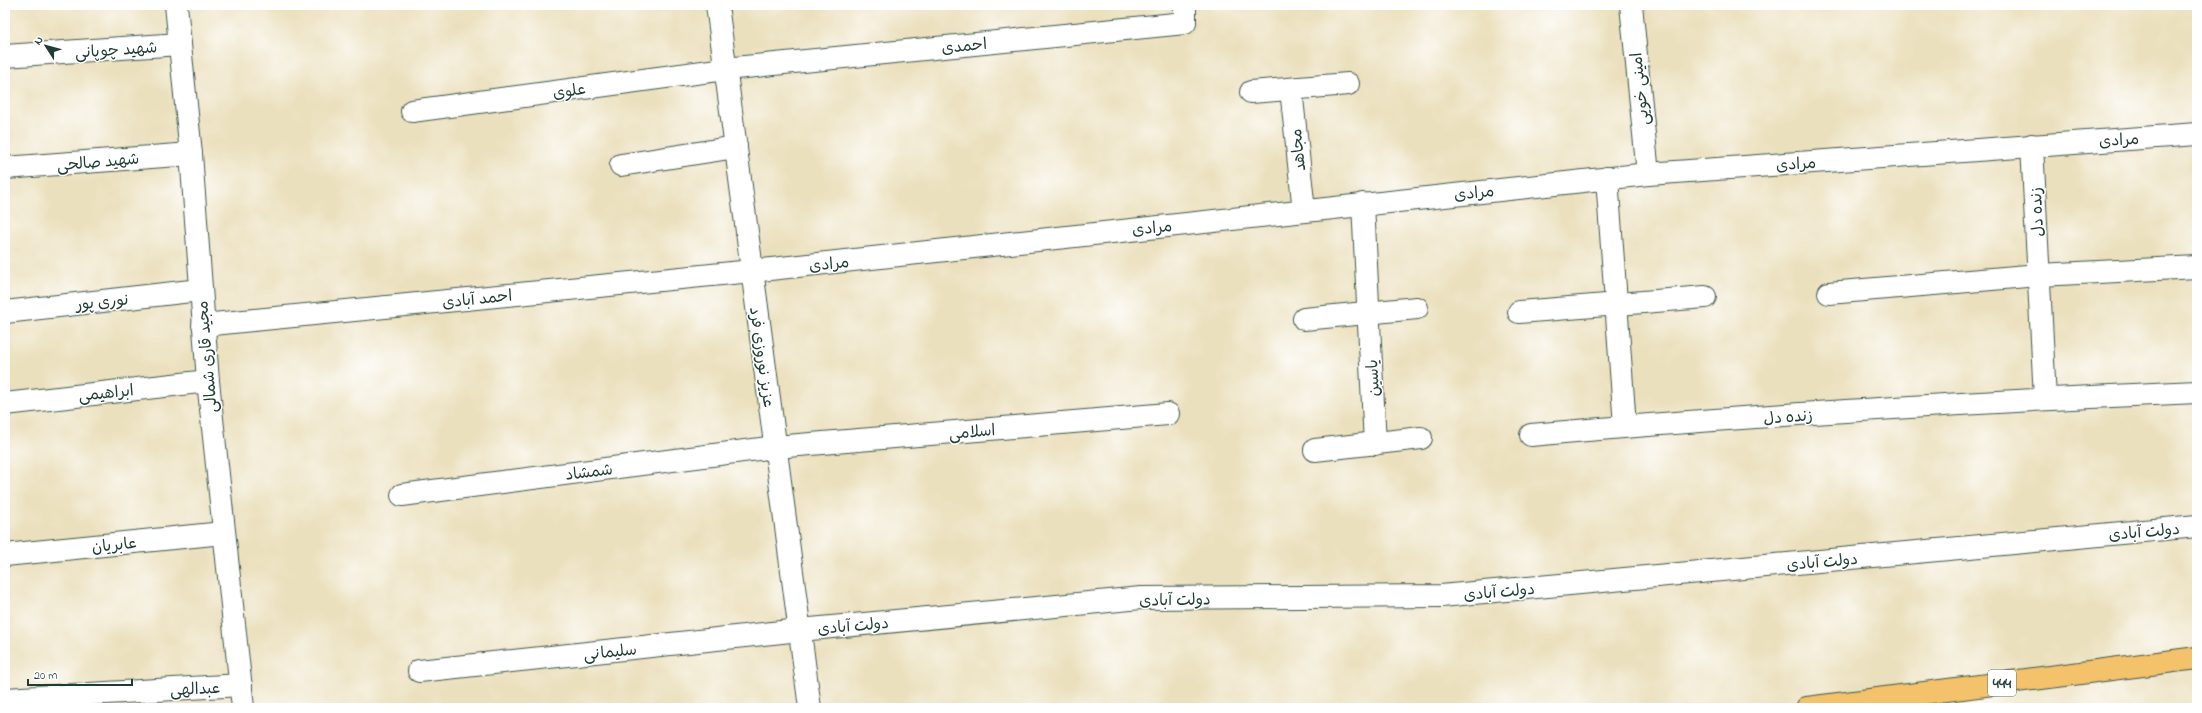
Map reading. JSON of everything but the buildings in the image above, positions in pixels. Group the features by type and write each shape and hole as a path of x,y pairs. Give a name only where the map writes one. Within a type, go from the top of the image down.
{"main road":[{"name":"444","path":"1807,708 2197,658"}],"street":[{"name":"مجید قاری شمالی","path":"176,5 191,154 208,381 223,534 243,708"},
{"name":"عزیز نوروزی فرد","path":"717,5 810,708"},
{"name":"احمدی","path":"725,69 1185,23 1185,5"},
{"name":"امینی خویی","path":"1631,5 1648,174"},
{"name":"شهید چوپانی","path":"5,56 180,44"},
{"name":"علوی","path":"412,110 725,69"},
{"path":"1251,92 1348,84"},
{"name":"مجاهد","path":"1291,89 1304,211"},
{"name":"مرادی","path":"752,271 1648,174 2197,134"},
{"name":"زنده دل","path":"2032,146 2044,399"},
{"path":"620,164 736,147"},
{"name":"شهید صالحی","path":"5,168 191,154"},
{"path":"1607,178 1625,426"},
{"name":"یاسین","path":"1363,204 1375,444"},
{"path":"1829,293 2039,275 2197,267"},
{"name":"احمد آبادی","path":"203,324 752,271"},
{"name":"نوری پور","path":"5,312 200,290"},
{"path":"1519,312 1705,297"},
{"path":"1304,319 1417,308"},
{"name":"ابراهیمی","path":"5,404 208,381"},
{"name":"زنده دل","path":"1531,435 1625,426 2044,399 2197,392"},
{"name":"اسلامی","path":"775,447 1168,414"},
{"path":"1316,450 1421,438"},
{"name":"شمشاد","path":"402,495 775,447"},
{"name":"دولت آبادی","path":"800,630 1141,598 1441,596 2197,526"},
{"name":"عابریان","path":"5,555 223,534"},
{"name":"سلیمانی","path":"419,671 800,630"},
{"name":"عبدالهی","path":"5,699 241,685"}]}
